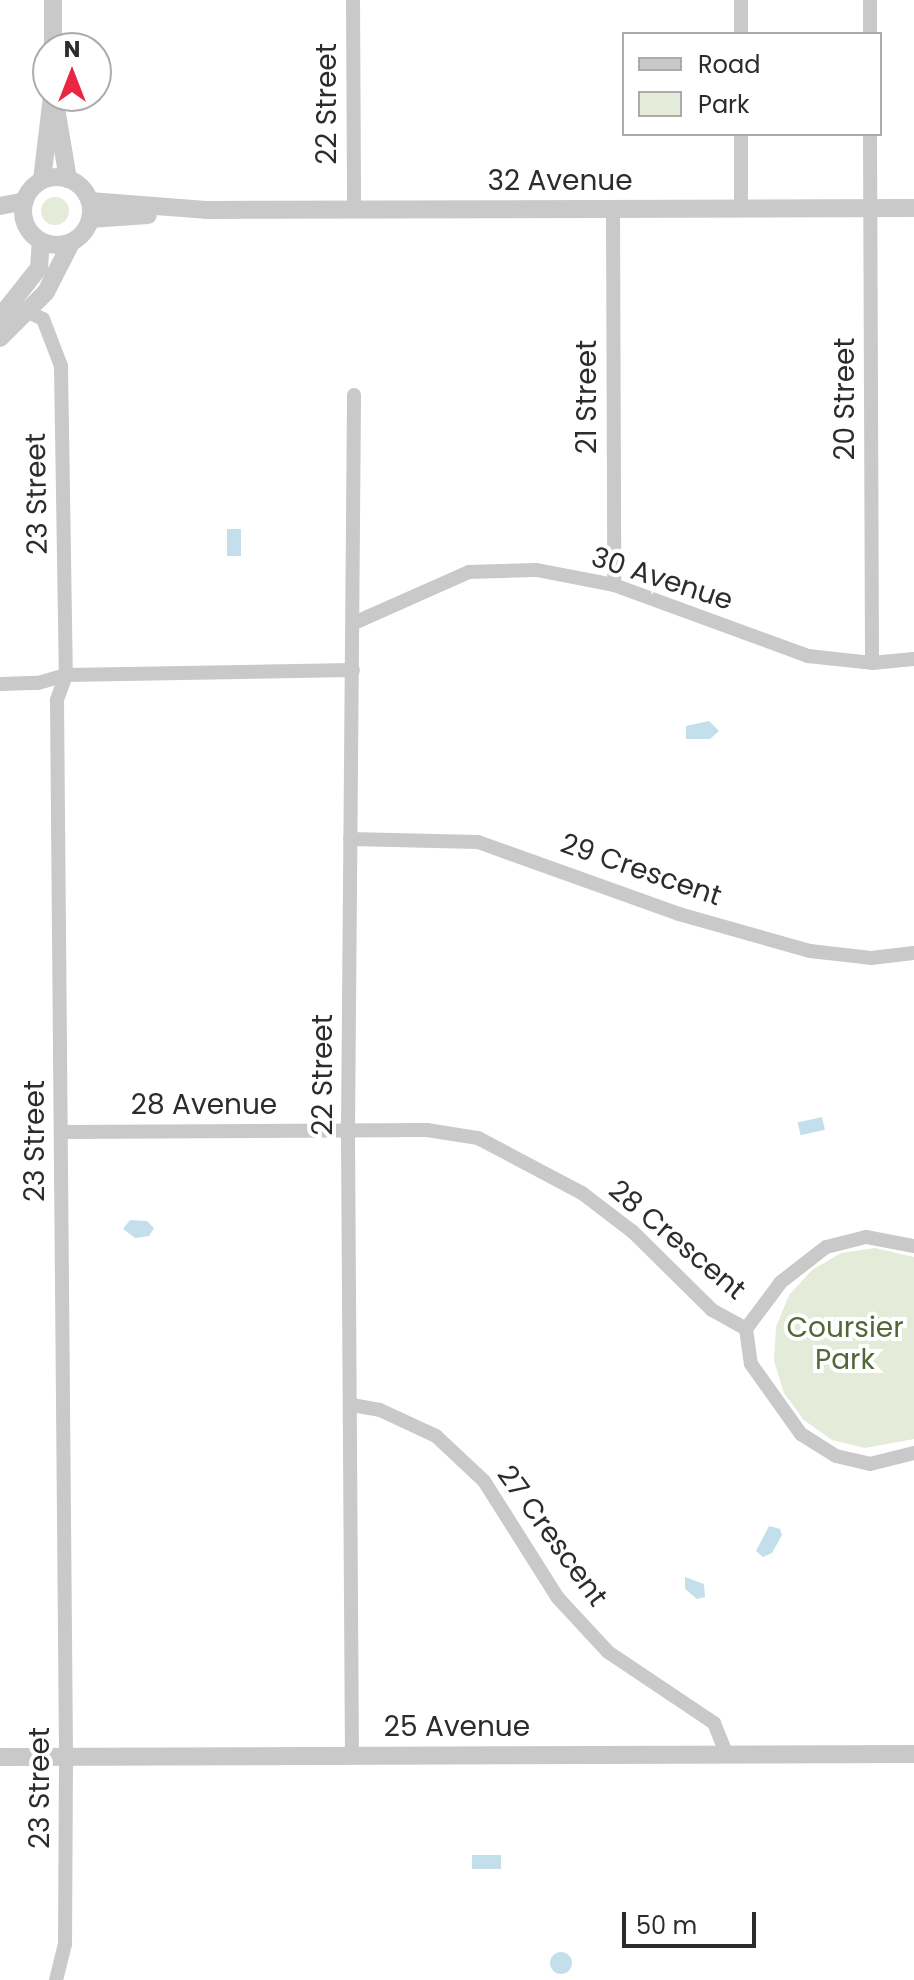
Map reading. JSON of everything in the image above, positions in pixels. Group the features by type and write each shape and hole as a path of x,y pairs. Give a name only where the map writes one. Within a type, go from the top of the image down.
{"street":[{"path":"53,0 53,32"},
{"name":"22 Street","path":"353,0 354,209"},
{"path":"741,0 741,32"},
{"path":"870,0 870,32"},
{"path":"0,317 39,268 41,242 24,220 25,201 42,180 51,112"},
{"path":"0,338 30,313 90,210 68,179 56,112"},
{"path":"741,136 741,209"},
{"name":"20 Street","path":"870,136 872,663"},
{"path":"42,180 68,179"},
{"path":"0,206 25,201"},
{"name":"32 Avenue","path":"90,210 914,208"},
{"name":"21 Street","path":"613,209 614,585"},
{"path":"0,217 24,220"},
{"path":"41,242 71,243"},
{"name":"23 Street","path":"30,313 43,319 61,366 66,675 57,700 66,1756 65,1944 56,1980"},
{"name":"22 Street","path":"352,1756 348,1131 354,395"},
{"name":"30 Avenue","path":"354,623 469,572 537,570 614,585 808,656 872,663 914,659"},
{"path":"0,684 38,683 66,675 353,670"},
{"name":"29 Crescent","path":"350,839 478,842 679,914 810,951 871,958 914,953"},
{"name":"28 Crescent","path":"348,1131 427,1130 478,1138 528,1161 582,1193 633,1232 712,1310 746,1329"},
{"name":"28 Avenue","path":"61,1132 348,1131"},
{"name":"28 Crescent","path":"914,1246 866,1237 826,1247 781,1282 746,1329 751,1364 801,1434 836,1456 870,1464 914,1453"},
{"name":"27 Crescent","path":"352,1405 380,1410 436,1436 484,1481 558,1598 588,1631 608,1652 714,1723 726,1753"},
{"name":"25 Avenue","path":"0,1757 914,1754"}],"green space":[{"path":"55,197 65,201 69,211 65,221 55,225 45,221 41,211 45,201"},
{"name":"Coursier Park","path":"875,1248 914,1257 914,1439 865,1448 832,1440 804,1420 784,1393 774,1361 776,1327 789,1295 812,1270 841,1253"}],"water":[{"path":"227,529 241,529 241,556 227,556"},
{"path":"709,721 719,731 710,739 686,739 686,726"},
{"path":"822,1117 825,1130 801,1135 798,1123"},
{"path":"130,1220 147,1221 154,1228 149,1236 135,1238 123,1229"},
{"path":"769,1526 780,1529 782,1535 772,1553 763,1557 756,1551"},
{"path":"685,1577 704,1584 705,1597 697,1599 685,1589"},
{"path":"472,1855 501,1855 501,1869 472,1869"},
{"path":"561,1952 569,1955 572,1963 569,1971 561,1974 553,1971 550,1963 553,1955"}]}
